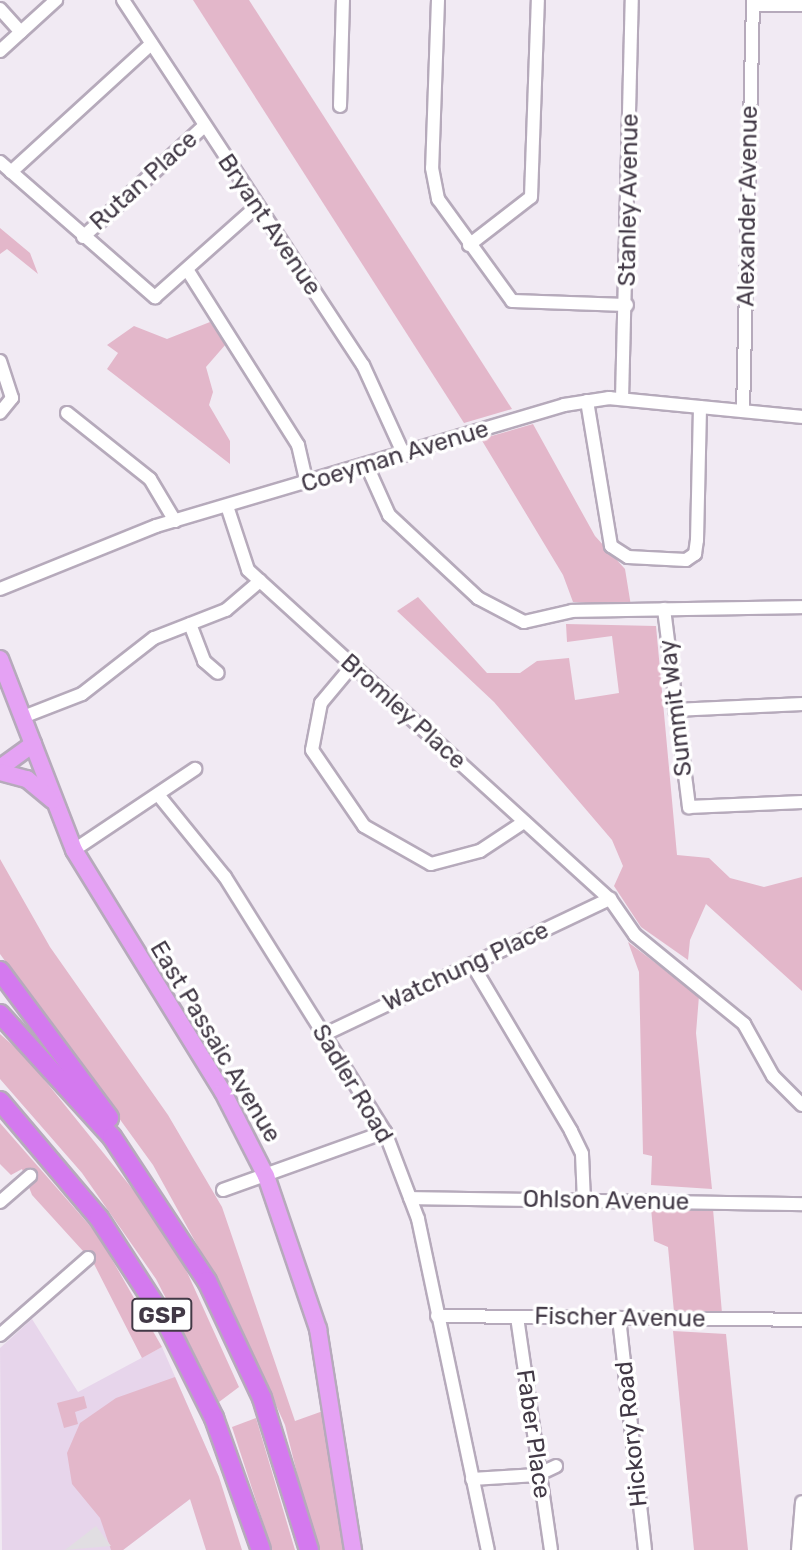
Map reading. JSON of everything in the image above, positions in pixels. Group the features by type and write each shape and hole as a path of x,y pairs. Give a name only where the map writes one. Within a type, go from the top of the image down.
{"highway":[{"path":"0,971 106,1113 125,1153"},
{"name":"GSP","path":"0,1014 125,1153 207,1281 236,1337 283,1454 309,1550"},
{"name":"GSP","path":"0,1101 62,1170 134,1269 184,1356 236,1472 261,1550"},
{"path":"0,1113 62,1170"}],"main road":[{"name":"East Passaic Avenue","path":"0,659 4,680 23,717 74,850 239,1120 265,1175 318,1329 353,1550"},
{"path":"33,744 0,770 40,788 59,810"}],"street":[{"path":"0,51 56,0"},
{"name":"Bryant Avenue","path":"123,0 256,207 363,365 404,455"},
{"path":"340,106 343,0"},
{"path":"438,0 434,187 469,245 512,301 627,305"},
{"path":"469,245 531,197 538,0"},
{"name":"Stanley Avenue","path":"622,399 627,305 632,0"},
{"path":"753,3 802,5"},
{"name":"Alexander Avenue","path":"743,411 753,3"},
{"path":"0,9 21,32"},
{"path":"11,172 151,44"},
{"name":"Rutan Place","path":"83,237 204,126"},
{"path":"0,162 150,296 188,271 256,207"},
{"path":"188,271 298,444 307,483"},
{"path":"0,361 12,398 0,413"},
{"name":"Coeyman Avenue","path":"0,589 176,521 587,401 622,399 802,418"},
{"path":"587,401 611,546 628,557 686,561 695,554 700,407"},
{"path":"67,413 150,479 176,521"},
{"path":"368,466 389,515 500,612 524,622 572,611 802,607"},
{"name":"Bromley Place","path":"227,506 248,570 610,899 635,935 744,1024 773,1076 802,1105"},
{"path":"23,717 82,694 154,638 226,610 260,580"},
{"name":"Summit Way","path":"664,609 689,807 802,802"},
{"path":"190,624 204,661 218,673"},
{"path":"352,666 321,703 312,750 364,826 431,864 480,851 524,822"},
{"path":"675,710 802,704"},
{"path":"74,850 160,797 195,769"},
{"name":"Sadler Road","path":"160,797 225,877 385,1132 410,1199 488,1550"},
{"name":"Watchung Place","path":"323,1035 610,899"},
{"path":"472,964 582,1154 584,1201"},
{"path":"223,1191 385,1132"},
{"path":"0,1202 30,1176"},
{"name":"Ohlson Avenue","path":"410,1199 802,1204"},
{"path":"0,1335 88,1258"},
{"name":"Fischer Avenue","path":"437,1316 802,1320"},
{"name":"Faber Place","path":"517,1317 537,1475 551,1550"},
{"name":"Hickory Road","path":"619,1318 645,1550"},
{"path":"472,1479 537,1475 556,1466"},
{"path":"797,1550 802,1502"}],"shaded area":[{"path":"193,0 249,0 512,409 464,423"},
{"path":"0,228 30,253 38,274 7,249 0,254"},
{"path":"210,322 226,344 206,367 213,392 209,405 230,441 230,464 107,369 118,353 107,345 134,326 167,339"},
{"path":"533,424 595,536 625,569 631,606 573,602 563,575 481,439"},
{"path":"418,597 487,673 520,673 537,661 569,658 575,700 619,693 612,636 567,642 566,624 656,626 677,855 709,858 730,878 764,887 802,877 802,991 706,904 690,940 688,960 641,927 614,886 623,866 612,840 494,702 397,611"},
{"path":"0,859 50,947 168,1115 222,1207 295,1421 323,1411 345,1550 316,1550 285,1425 234,1312 153,1165 0,954"},
{"path":"628,942 699,996 696,1033 712,1189 651,1185 652,1156 643,1154 639,972"},
{"path":"0,1034 26,1057 143,1202 182,1261 239,1387 219,1402 156,1279 82,1173 0,1079"},
{"path":"0,1123 98,1235 162,1347 142,1358 93,1262 32,1195 22,1169 11,1175 0,1164"},
{"path":"651,1208 713,1209 722,1313 674,1312 668,1247 654,1241"},
{"path":"32,1319 78,1392 162,1347 219,1477 123,1550 2,1550 0,1348"},
{"path":"673,1331 726,1334 748,1550 694,1550"},
{"path":"175,1377 219,1477 242,1550 206,1550 190,1499 123,1550 111,1550 100,1518 72,1484 67,1453 80,1423 116,1398"},
{"path":"84,1396 87,1408 75,1412 78,1424 64,1428 57,1403"},
{"path":"256,1418 295,1550 272,1550 232,1427"},
{"path":"96,1526 111,1546 65,1550"}]}
